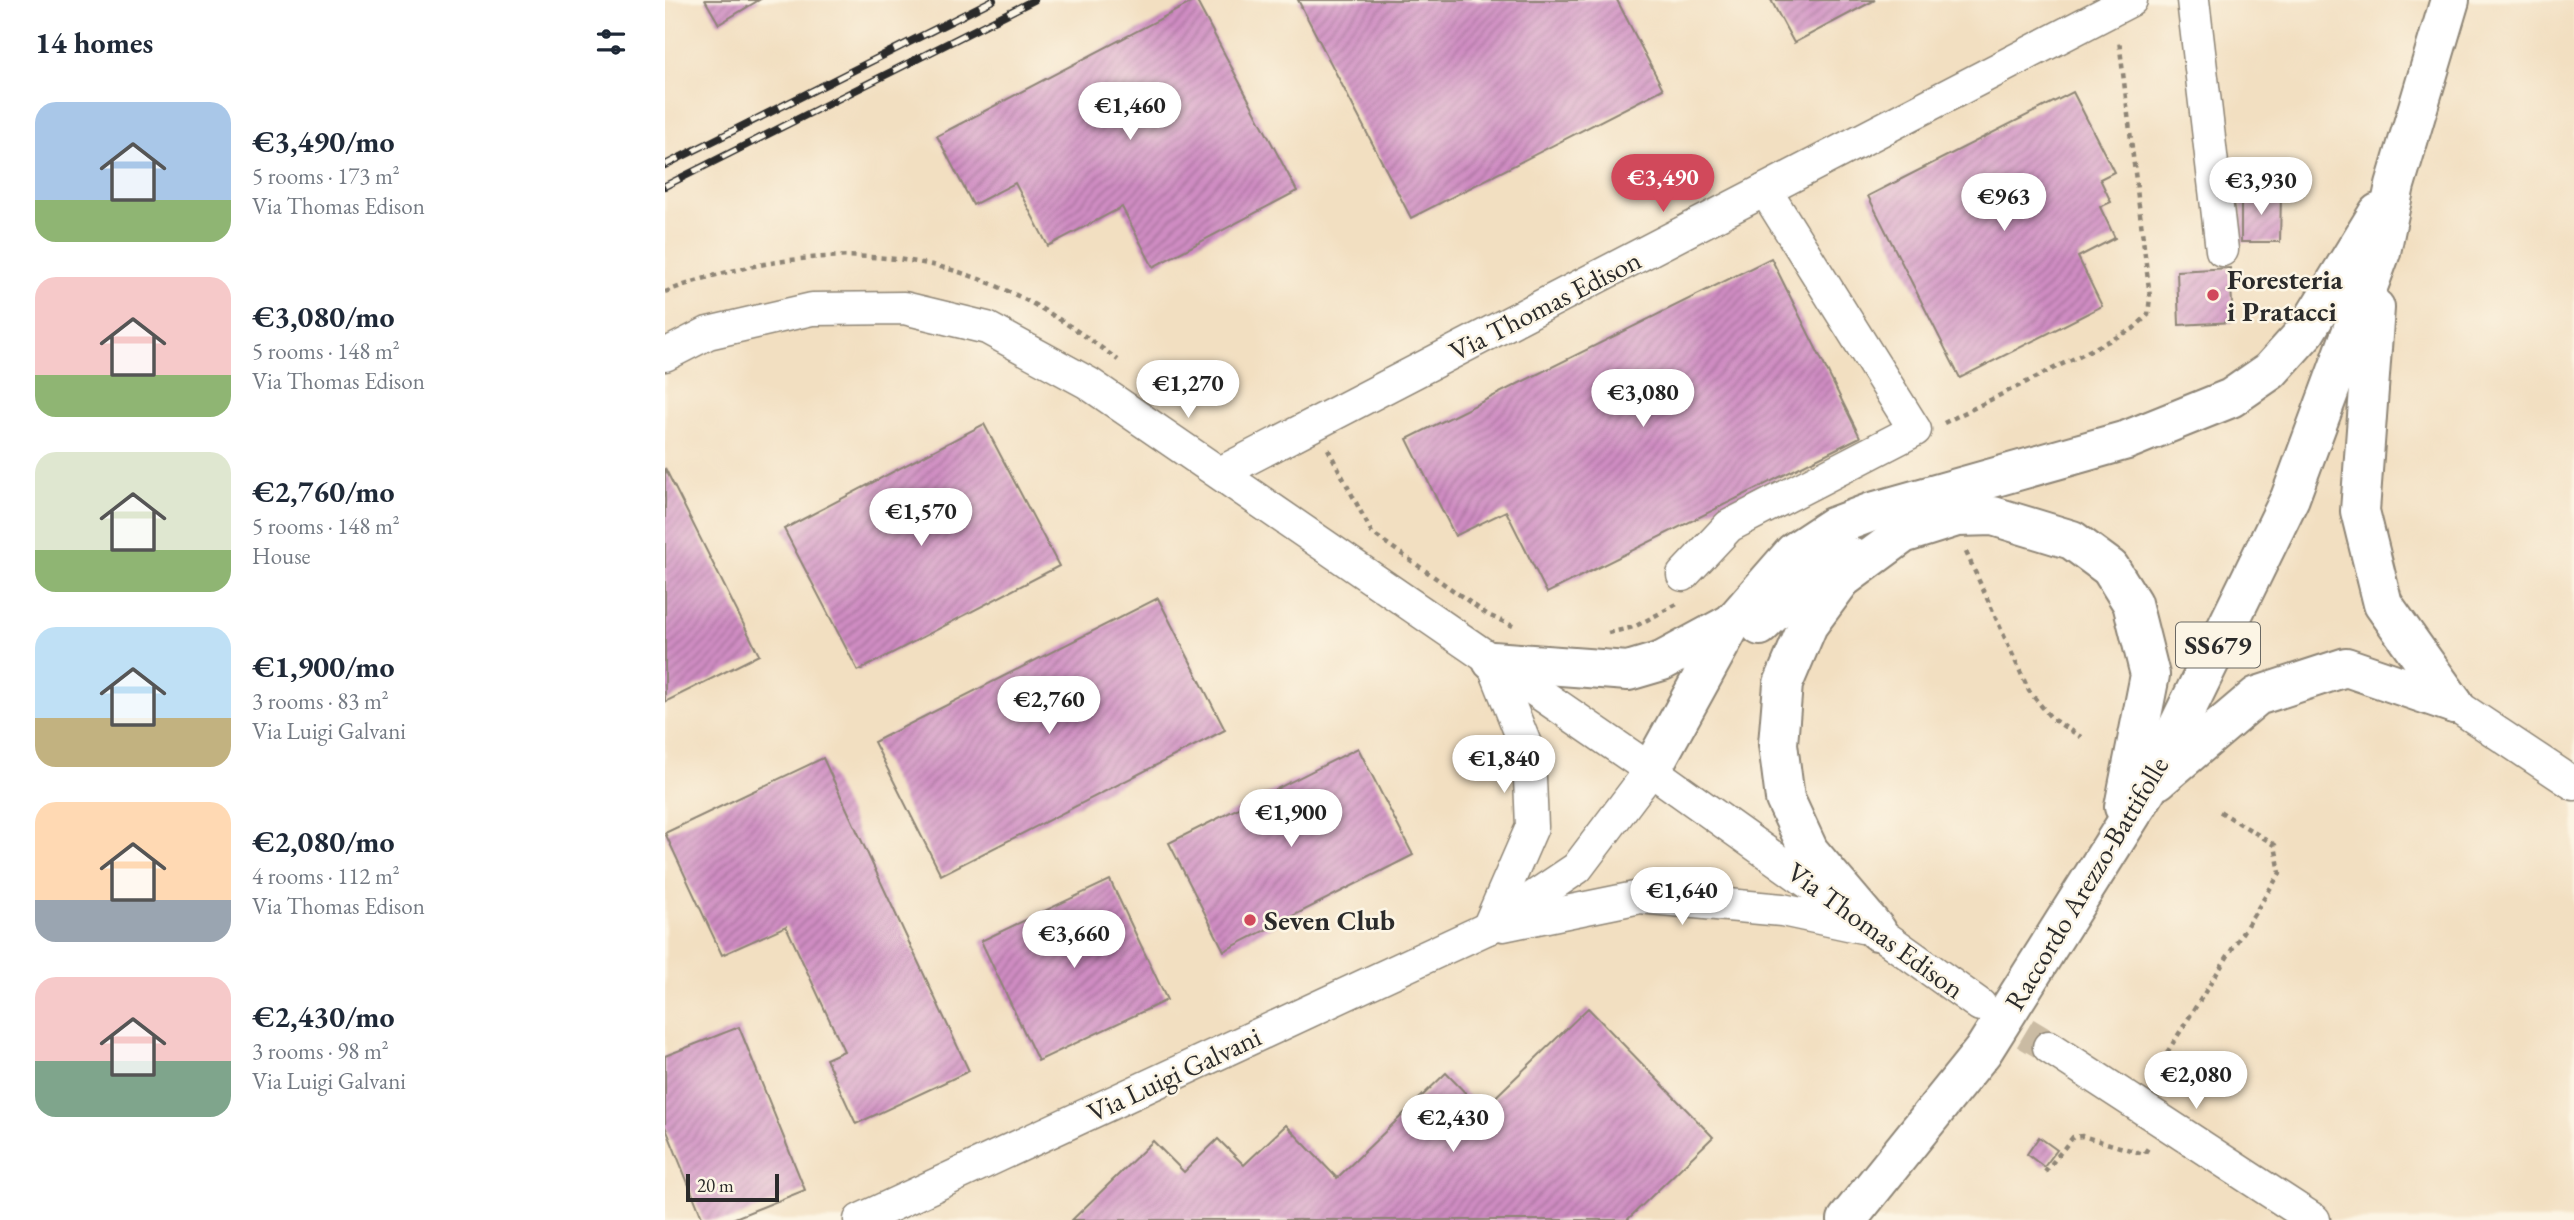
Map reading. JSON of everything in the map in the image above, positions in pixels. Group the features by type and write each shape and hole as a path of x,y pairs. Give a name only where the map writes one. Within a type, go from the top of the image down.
{"main road":[{"name":"Raccordo Arezzo-Battifolle","path":"1847,1220 1983,1051 2147,790 2290,498 2381,252 2395,185 2450,0"},
{"path":"1657,759 1732,624 1794,552 1832,527 1872,512 2127,440 2231,398 2270,371 2306,331 2395,185"},
{"path":"2381,252 2368,378 2360,512 2383,604 2454,704"},
{"path":"1657,759 1766,618 1802,585 1850,558 1903,534 1957,517 1993,516 2072,540 2110,568 2133,603 2150,675 2118,840"},
{"path":"1877,931 1808,851 1786,799 1778,744 1783,684 1808,625 1842,579 1903,534"},
{"path":"1492,661 1628,671 1662,661 1732,624"},
{"path":"2147,790 2257,696 2346,667 2454,704"}],"street":[{"path":"2193,0 2222,250"},
{"name":"Via Thomas Edison","path":"1220,473 2123,4"},
{"path":"1685,586 1729,526 1915,430 1765,190"},
{"name":"Via Thomas Edison","path":"665,355 708,333 812,309 904,308 987,328 1012,340 1073,373 1492,661 1657,759 1877,931 1980,1005"},
{"path":"1488,929 1532,827 1529,754 1492,661"},
{"path":"2454,704 2574,784"},
{"name":"Via Luigi Galvani","path":"860,1220 1488,929 1577,868 1657,759"},
{"name":"Via Luigi Galvani","path":"1488,929 1640,897 1782,910 1877,931"},
{"path":"2049,1047 2314,1220"}],"path":[{"path":"1933,429 2133,329 2148,315 2150,297 2123,4"},
{"path":"1315,424 1372,533 1488,615 1516,627"},
{"path":"1964,548 2029,691 2052,719 2081,737"},
{"path":"1602,635 1634,627 1665,613 1685,586"},
{"path":"2150,1085 2150,1079 2280,873 2275,845 2216,809"},
{"path":"2045,1172 2073,1137 2082,1136 2144,1154 2166,1123"}],"building":[{"path":"705,0 759,0 719,24"},
{"path":"1196,0 1297,191 1153,267 1122,207 1048,246 1015,183 973,205 937,136"},
{"path":"1298,0 1617,0 1663,89 1411,218"},
{"path":"1771,0 1875,0 1794,43"},
{"path":"2073,92 2114,172 2100,179 2111,202 2100,207 2115,238 2078,257 2102,306 1960,378 1868,196"},
{"path":"2241,193 2281,193 2280,242 2241,242"},
{"path":"1771,258 1860,437 1547,593 1506,511 1455,536 1407,439"},
{"path":"2230,268 2233,322 2179,325 2177,271"},
{"path":"984,424 1059,566 858,671 784,529"},
{"path":"665,468 759,655 665,702"},
{"path":"1158,598 1225,730 941,875 874,742"},
{"path":"1358,748 1413,855 1224,951 1169,843"},
{"path":"823,758 969,1071 856,1124 826,1059 844,1051 786,926 722,955 665,833"},
{"path":"1110,880 1167,1000 1038,1061 981,941"},
{"path":"1588,1008 1713,1137 1627,1220 1072,1220 1153,1141 1184,1172 1218,1139 1244,1165 1286,1125 1337,1178 1446,1073 1482,1110"},
{"path":"739,1027 805,1190 730,1220 703,1220 665,1126 665,1056"},
{"path":"2039,1137 2057,1150 2044,1167 2027,1154"}],"tunnel":[{"path":"1984,1008 2049,1047"}],"railway":[{"path":"665,165 993,0"},
{"path":"665,186 1034,0"}],"place":[{"name":"Foresteria i Pratacci","path":"2213,295"},
{"name":"Seven Club","path":"1250,920"}]}
